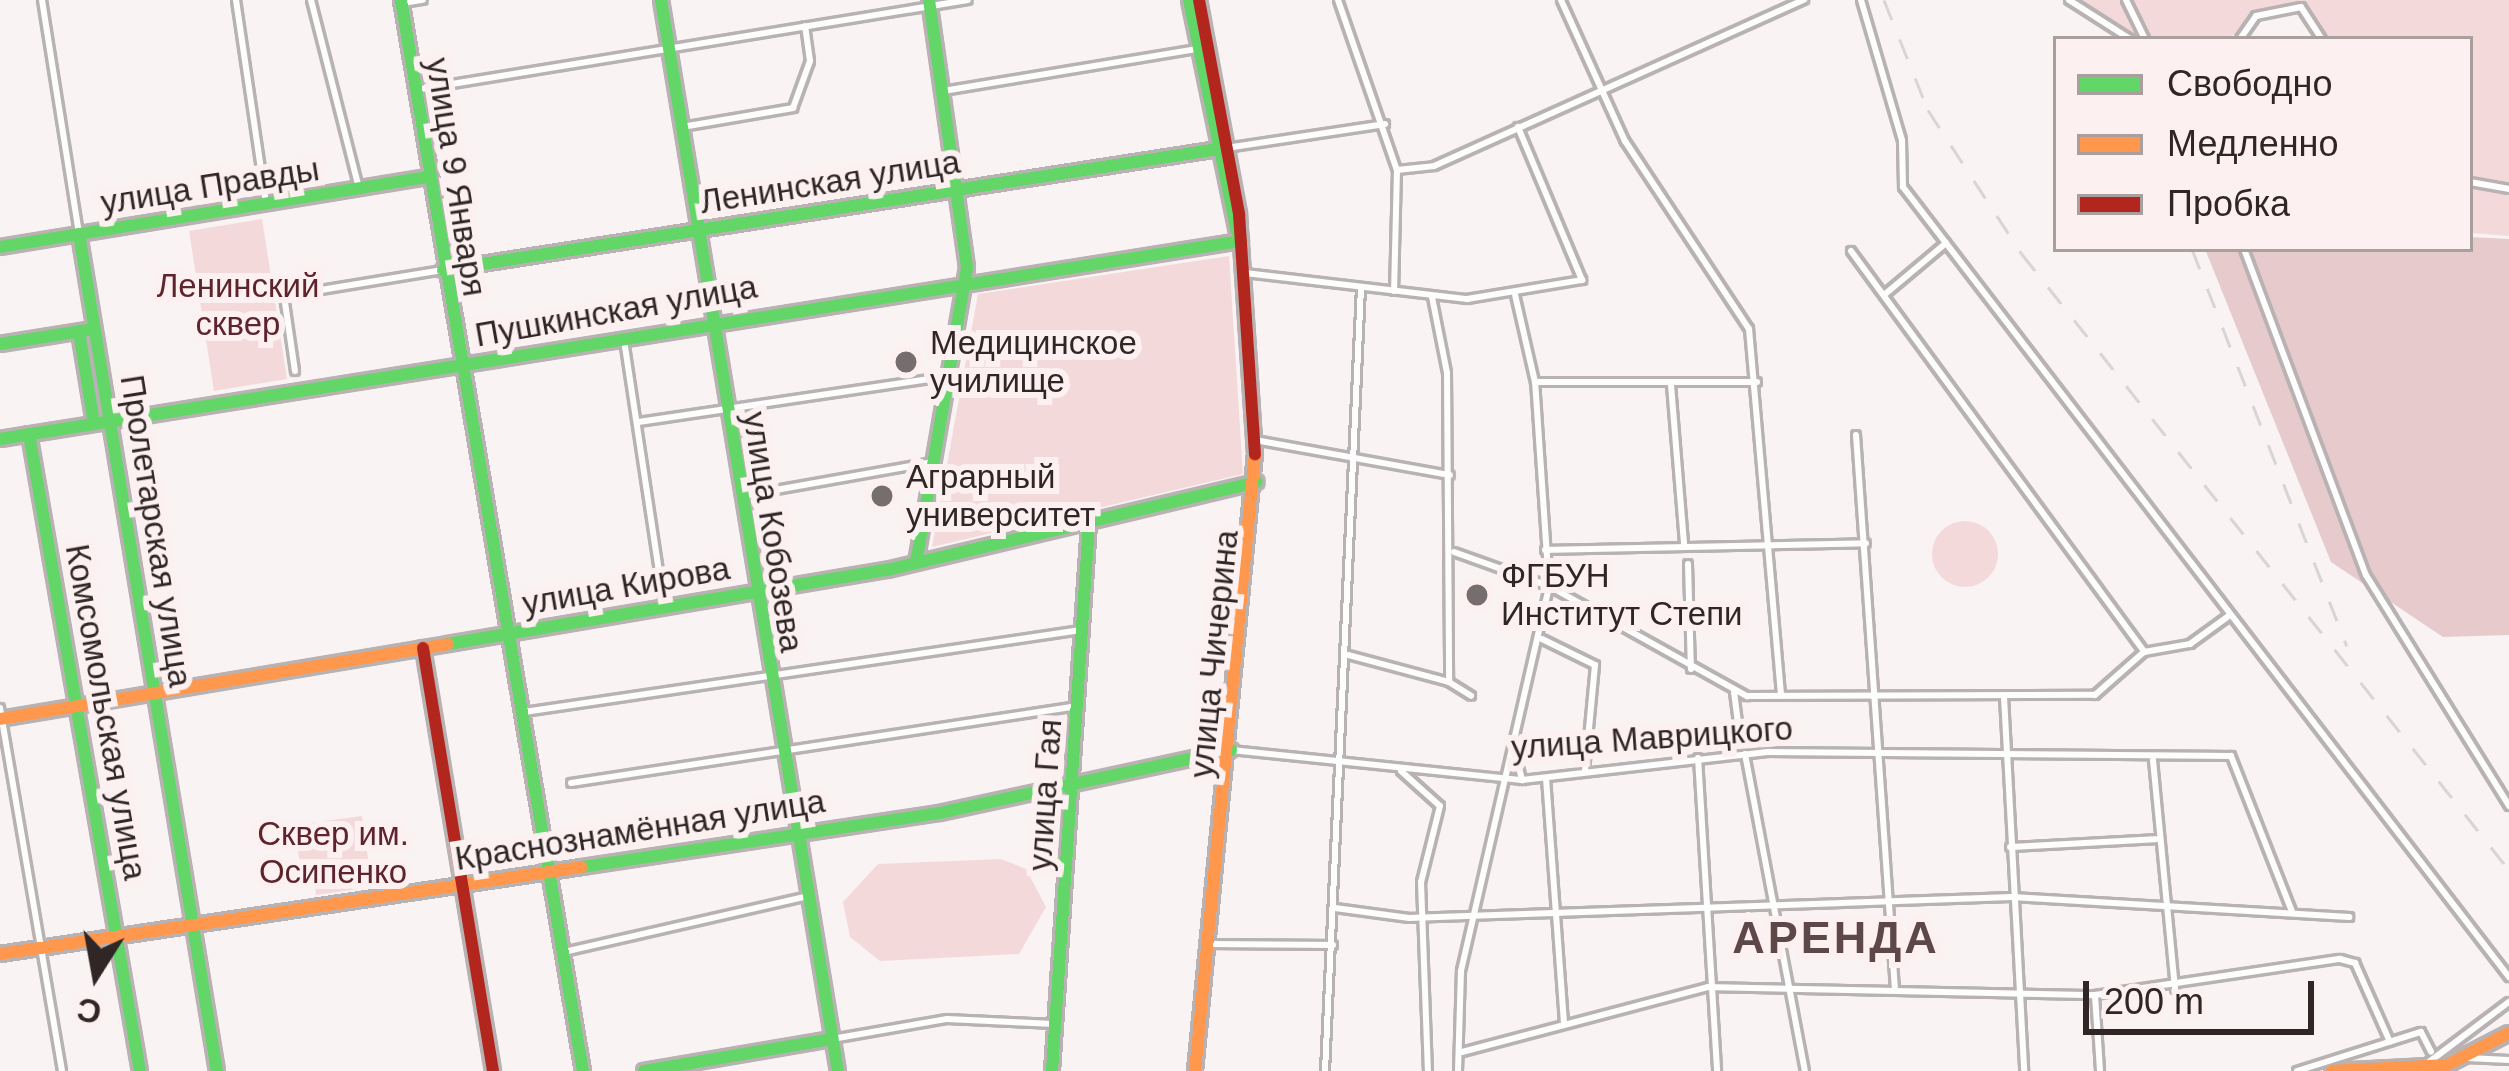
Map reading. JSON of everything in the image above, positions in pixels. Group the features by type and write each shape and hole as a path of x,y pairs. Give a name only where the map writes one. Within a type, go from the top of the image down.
{"main road":[{"name":"улица Кобозева","path":"661,0 779,748 838,1071"},
{"name":"улица Чичерина","path":"1189,0 1241,241 1257,482 1195,1071"},
{"name":"улица Чичерина","path":"1199,0 1222,148"},
{"name":"улица 9 Января","path":"402,2 443,270 583,1071"},
{"path":"916,563 967,280 929,3"},
{"name":"Ленинская улица","path":"443,270 1222,148"},
{"name":"улица Правды","path":"0,247 428,177"},
{"name":"Пролетарская улица","path":"79,234 218,1071"},
{"name":"Пушкинская улица","path":"0,439 967,280 1241,241"},
{"path":"0,344 94,329"},
{"name":"Пролетарская улица","path":"79,332 94,423"},
{"name":"Комсомольская улица","path":"29,434 140,1071"},
{"name":"улица Кирова","path":"1,715 155,694 916,563 1257,482"},
{"name":"улица Гая","path":"1052,1071 1089,524"},
{"path":"423,648 466,884 493,1071"},
{"name":"улица Маврицкого","path":"1073,783 1231,750"},
{"name":"Краснознамённая улица","path":"0,955 794,832 1073,783"},
{"path":"2332,1071 2467,1058 2509,1033"},
{"path":"644,1071 832,1039"}],"street":[{"name":"Пролетарская улица","path":"42,0 79,234"},
{"path":"236,0 266,204"},
{"path":"311,0 359,188"},
{"path":"402,2 424,0"},
{"path":"416,90 968,0"},
{"path":"1338,0 1385,124 1397,170 1394,291"},
{"path":"1561,0 1598,90 1741,311 1757,382 1774,547 1781,696"},
{"path":"1397,170 1518,127 1804,0"},
{"path":"1861,0 1902,140 1904,187 2509,977"},
{"path":"2069,0 2125,36"},
{"path":"2126,0 2144,36"},
{"path":"2242,36 2256,16 2301,7 2320,36"},
{"path":"682,127 793,109 810,61 805,26"},
{"path":"943,92 1198,50"},
{"name":"Ленинская улица","path":"1222,148 1385,124"},
{"path":"1245,273 1432,297 1514,295 1582,280 1518,127"},
{"path":"2473,182 2509,188"},
{"path":"1884,295 1946,244"},
{"path":"1851,251 2144,652"},
{"path":"2245,252 2366,575 2509,806"},
{"name":"Ленинская улица","path":"296,371 284,296 443,270"},
{"path":"1325,1071 1348,655 1351,463 1361,286"},
{"path":"1458,1071 1473,910 1500,776 1515,751 1542,639 1549,586 1535,382 1514,295"},
{"path":"1432,297 1454,552 1449,682"},
{"path":"623,336 664,607"},
{"path":"638,422 949,376"},
{"path":"1535,382 1757,382"},
{"path":"1671,385 1684,544"},
{"path":"1856,435 1894,990"},
{"path":"1256,440 1351,463 1450,475"},
{"path":"740,496 933,462"},
{"path":"1545,550 1866,543"},
{"path":"1454,552 1549,586 1734,692 1781,696 2095,695 2144,652 2190,644 2230,615"},
{"path":"1688,564 1691,669"},
{"path":"522,712 1084,630"},
{"path":"1542,639 1594,664 1585,771"},
{"path":"1348,655 1449,682 1471,696"},
{"path":"1734,692 1740,738"},
{"path":"2004,696 2002,758 2024,1071"},
{"path":"572,783 1079,706"},
{"path":"1,715 62,1071"},
{"name":"улица Маврицкого","path":"1231,750 1341,755 1401,771 1522,780 1745,754 1877,759 2239,759 2292,912"},
{"path":"1515,751 1522,780"},
{"path":"1745,754 1805,1071"},
{"path":"1698,758 1708,987 1717,1071"},
{"path":"2153,760 2156,839 2170,904 2175,989"},
{"path":"1401,771 1439,800 1420,882 1428,1071"},
{"path":"1546,778 1564,1022"},
{"path":"2008,848 2156,839"},
{"path":"563,952 804,897"},
{"path":"1334,908 1425,917 1473,910 2012,898 2348,917"},
{"path":"1210,944 1333,945"},
{"path":"1462,1052 1708,987 2017,987 2095,994 2175,989 2347,959 2390,1042"},
{"path":"2095,994 2100,1071"},
{"path":"2297,1071 2421,1032 2428,1059 2509,1002"},
{"path":"832,1039 947,1018 1054,1024"},
{"path":"2467,1058 2509,1060"}],"green space":[{"path":"2068,0 2509,0 2509,236 2473,233 2473,36 2318,36 2302,1 2231,36 2116,36"},
{"name":"Ленинский сквер","path":"262,219 287,379 214,391 189,231"},
{"path":"1229,256 1243,474 932,547 978,294"},
{"path":"1965,521 1988,531 1998,554 1988,577 1965,587 1942,577 1932,554 1942,531"},
{"name":"Сквер им. Осипенко","path":"362,816 372,887 316,895 314,881 303,883 294,825"},
{"path":"1001,859 1026,869 1046,907 1019,954 880,961 850,937 843,902 878,864"}],"shaded area":[{"path":"2473,237 2509,239 2509,635 2443,637 2331,562 2206,252 2473,252"}],"railway":[{"path":"1884,0 1928,110 2022,254 2509,870"},
{"path":"2193,252 2347,646"}],"traffic: fast":[{"path":"401,0 583,1071"},
{"path":"661,0 838,1071"},
{"path":"916,563 967,267 929,0"},
{"path":"1189,0 1237,231"},
{"path":"443,270 1218,149"},
{"path":"0,247 428,177"},
{"path":"79,234 217,1071"},
{"path":"0,439 1241,241"},
{"path":"0,344 94,329"},
{"path":"79,332 94,423"},
{"path":"29,434 140,1071"},
{"path":"448,644 887,570 1257,482"},
{"path":"1052,1071 1089,524"},
{"path":"582,867 939,813 1231,750"},
{"path":"644,1071 832,1039"}],"traffic: slow":[{"path":"1195,1071 1255,454"},
{"path":"0,719 448,644"},
{"path":"0,954 582,867"},
{"path":"2332,1071 2447,1065 2509,1033"}],"traffic: jam":[{"path":"1199,0 1239,214 1255,454"},
{"path":"423,648 493,1071"}],"place":[{"name":"Медицинское училище","path":"906,362"},
{"name":"Аграрный университет","path":"882,496"},
{"name":"ФГБУН Институт Степи","path":"1477,595"}],"district":[{"name":"АРЕНДА","path":"1836,938"}]}
